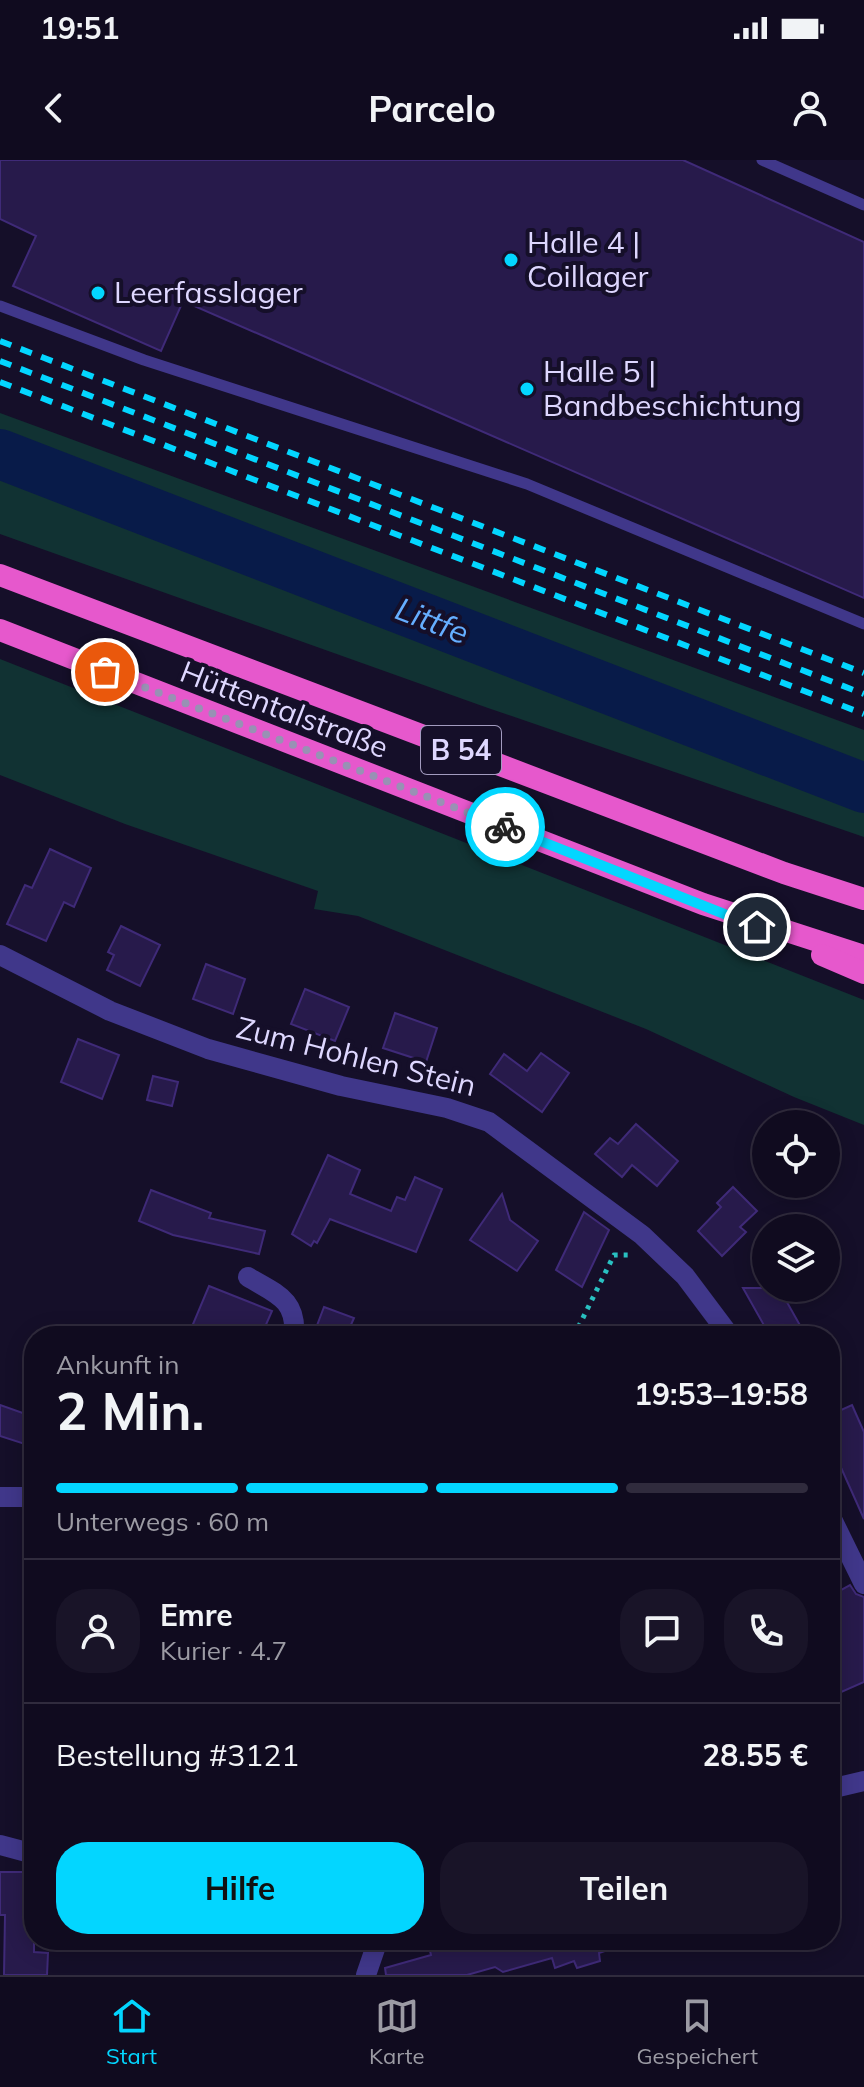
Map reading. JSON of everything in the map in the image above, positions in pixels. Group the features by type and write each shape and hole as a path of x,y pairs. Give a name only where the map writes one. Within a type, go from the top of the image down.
{"highway":[{"name":"Hüttentalstraße","path":"0,575 784,873 864,899"},
{"name":"Hüttentalstraße","path":"0,630 703,904 864,956"},
{"path":"784,873 864,888"},
{"path":"703,904 864,973"}],"street":[{"name":"Zum Hohlen Stein","path":"0,955 110,1011 208,1049 341,1086 447,1108 489,1122 642,1235 685,1276 722,1326"},
{"path":"248,1277 289,1303 295,1326"},
{"path":"0,1497 24,1497"},
{"path":"840,1535 864,1584"},
{"path":"840,1787 864,1781"},
{"path":"0,1845 24,1851"},
{"path":"366,1975 375,1950"}],"lane":[{"path":"762,160 864,205"},
{"path":"0,306 144,360 527,484 864,624"}],"path":[{"path":"579,1326 614,1255 630,1256 642,1235"}],"green space":[{"path":"0,413 864,730 864,837 488,708 0,534"},
{"path":"0,659 864,1000 864,1125 840,1115 840,1110 826,1110 794,1097 646,1029 358,916 314,909 318,891 125,824 0,775"}],"building":[{"path":"0,160 683,160 864,242 864,598 183,301 161,351 13,286 36,236 0,219"},
{"path":"50,849 91,868 74,907 64,902 46,941 7,924 25,885 32,888"},
{"path":"121,926 160,945 140,986 107,970 114,955 108,952"},
{"path":"206,964 245,979 233,1014 193,999"},
{"path":"305,989 349,1007 335,1041 291,1024"},
{"path":"395,1013 437,1028 426,1062 383,1048"},
{"path":"78,1039 119,1055 102,1099 61,1082"},
{"path":"541,1053 569,1073 542,1112 490,1074 504,1054 527,1071"},
{"path":"153,1076 178,1082 172,1106 147,1100"},
{"path":"636,1124 678,1161 657,1186 632,1165 622,1177 595,1154 610,1138 618,1144"},
{"path":"328,1155 360,1170 350,1194 391,1211 397,1197 405,1200 415,1177 442,1189 416,1252 330,1219 317,1243 314,1241 311,1246 292,1234"},
{"path":"733,1187 757,1211 740,1227 746,1232 722,1256 698,1231 721,1207 717,1203"},
{"path":"151,1190 211,1213 209,1218 265,1231 259,1254 173,1235 139,1221"},
{"path":"502,1194 510,1220 538,1241 517,1271 470,1240"},
{"path":"584,1212 609,1230 582,1287 556,1270"},
{"path":"209,1286 272,1311 265,1326 192,1326"},
{"path":"743,1288 752,1288 752,1302 787,1302 800,1326 764,1326"},
{"path":"324,1307 354,1318 350,1326 317,1326"},
{"path":"0,1405 24,1413 24,1444 0,1436"},
{"path":"852,1405 864,1432 864,1519 840,1465 840,1410"},
{"path":"850,1585 856,1594 864,1597 864,1682 840,1693 840,1590"},
{"path":"0,1872 24,1872 24,1950 48,1953 47,1975 4,1975 5,1915 0,1915"},
{"path":"430,1950 608,1950 599,1953 600,1961 577,1968 574,1961 555,1968 552,1958 503,1972 495,1967 467,1975 386,1975 385,1968 431,1955"}],"waterway":[{"name":"Littfe","path":"0,454 864,788"}],"railway":[{"path":"0,341 864,673"},
{"path":"0,361 864,694"},
{"path":"0,382 864,714"}],"way so far":[{"path":"105,672 505,827"}],"place":[{"name":"Halle 4 | Coillager","path":"511,260"},
{"name":"Leerfasslager","path":"98,293"},
{"name":"Halle 5 | Bandbeschichtung","path":"527,389"}],"route":[{"path":"505,827 757,927"}]}
